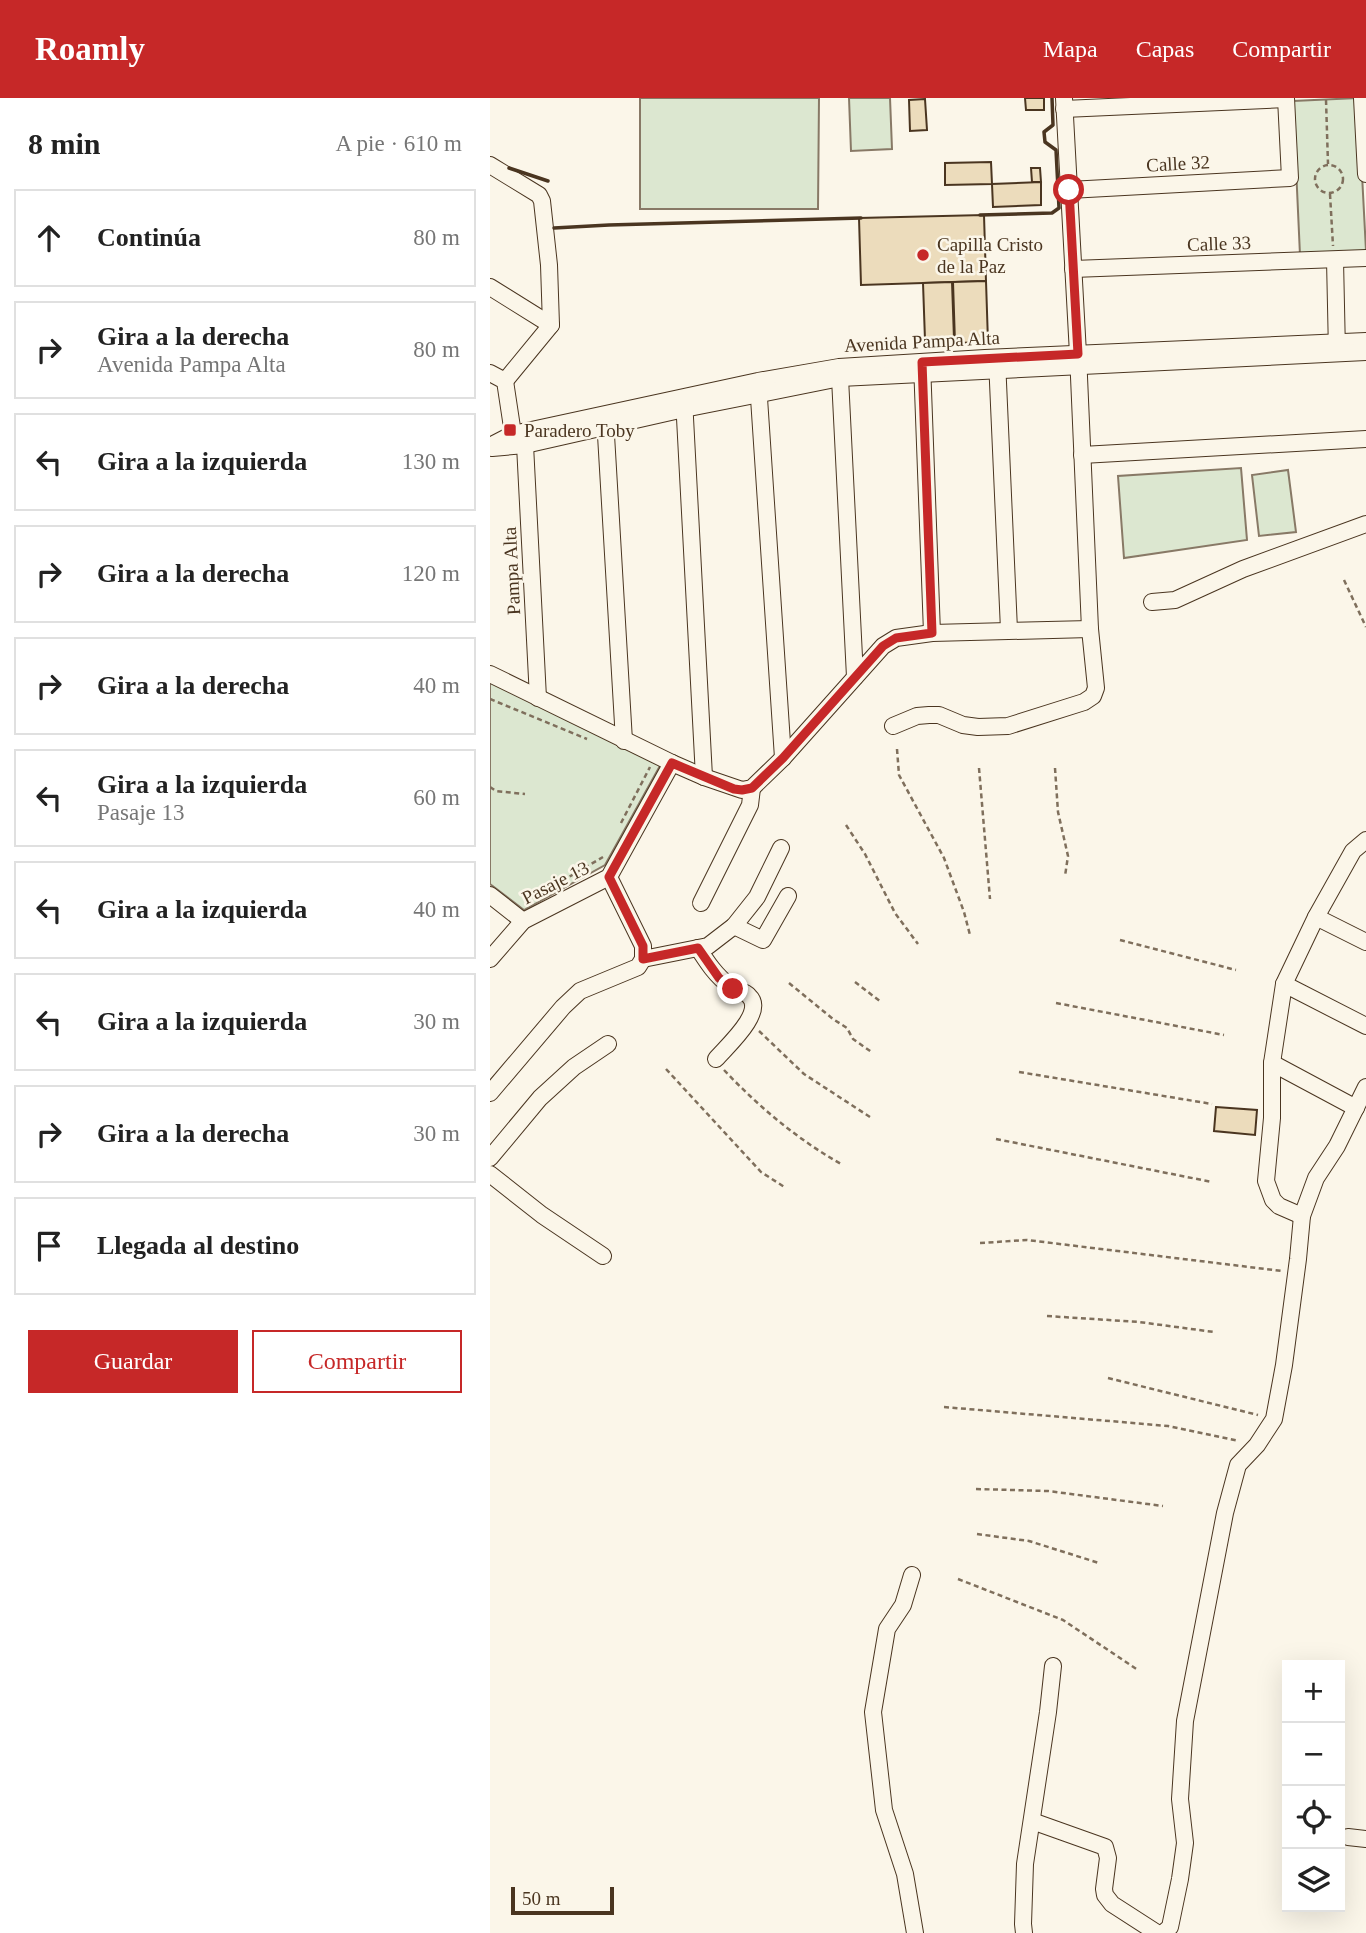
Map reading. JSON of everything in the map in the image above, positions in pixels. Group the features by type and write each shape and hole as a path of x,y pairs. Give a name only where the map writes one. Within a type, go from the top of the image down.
{"street":[{"path":"893,726 917,716 939,715 978,727 1008,726 1084,702 1093,696 1096,688 1090,629 1064,104 1286,98"},
{"name":"Calle 32","path":"1069,190 1290,178 1286,98"},
{"path":"1363,98 1366,174"},
{"path":"490,165 532,190 542,201 549,265 551,325 505,381 490,373"},
{"name":"Calle 33","path":"1073,269 1366,258"},
{"path":"1335,260 1337,348"},
{"path":"490,287 551,325"},
{"name":"Avenida Pampa Alta","path":"1337,348 1366,341"},
{"name":"Avenida Pampa Alta","path":"490,447 839,367 922,367 1337,348 1366,352"},
{"path":"997,364 1009,630"},
{"path":"922,367 932,633"},
{"name":"Avenida Pampa Alta","path":"758,387 922,367"},
{"path":"840,378 855,677"},
{"name":"Pampa Alta","path":"505,381 519,439 538,698"},
{"path":"758,387 783,758"},
{"path":"684,403 704,777"},
{"path":"605,421 624,741"},
{"path":"1082,455 1366,440"},
{"path":"1153,603 1175,600 1243,569 1366,524"},
{"path":"490,674 624,741 704,777 742,790 752,788 783,758 883,646 896,638 932,633 1090,629"},
{"name":"Pasaje 13","path":"490,959 523,921 609,877 672,763"},
{"path":"701,903 750,805 752,788"},
{"path":"1302,1216 1279,1206 1273,1200 1266,1181 1272,1118 1272,1063 1284,984 1316,917 1360,855 1366,840"},
{"path":"643,959 708,946 734,926 757,897 781,848"},
{"path":"490,1093 580,991 638,967 643,959 643,946 609,877"},
{"path":"490,895 523,921"},
{"path":"734,926 763,940 788,896"},
{"path":"1316,917 1366,942"},
{"path":"698,948 719,978 733,989 752,998 753,1004 749,1022 716,1059"},
{"path":"1284,984 1366,1026"},
{"path":"490,1158 540,1098 574,1068 608,1044"},
{"path":"1272,1063 1356,1108"},
{"path":"1163,1933 1170,1927 1185,1843 1181,1799 1185,1721 1225,1513 1238,1465 1257,1445 1274,1419 1302,1216 1316,1178 1337,1146 1366,1087"},
{"path":"490,1174 541,1215 603,1256"},
{"path":"912,1575 903,1605 887,1629 873,1712 884,1810 905,1874 915,1933"},
{"path":"1024,1933 1025,1864 1053,1666"},
{"path":"1032,1821 1105,1847 1108,1858 1105,1895 1112,1904 1157,1933"},
{"path":"1348,1837 1366,1839"}],"path":[{"path":"1326,100 1328,164"},
{"path":"1328,164 1338,167 1344,176 1339,190 1330,194 1320,190 1315,181 1320,168 1328,164"},
{"path":"1330,194 1335,260"},
{"path":"1345,580 1366,627"},
{"path":"490,699 589,740"},
{"path":"897,749 899,775 944,858 970,936"},
{"path":"621,823 650,766"},
{"path":"979,768 990,899"},
{"path":"1055,768 1058,812 1068,856 1065,876"},
{"path":"490,786 496,792 525,794"},
{"path":"846,825 865,854 895,913 918,944"},
{"path":"533,898 603,857"},
{"path":"1120,940 1236,970"},
{"path":"855,982 881,1002"},
{"path":"789,983 847,1028 853,1039 873,1053"},
{"path":"1056,1003 1224,1035"},
{"path":"749,1022 804,1074 870,1117"},
{"path":"716,1059 749,1097 812,1147 841,1164"},
{"path":"666,1069 761,1172 786,1188"},
{"path":"1019,1072 1212,1104"},
{"path":"996,1139 1212,1182"},
{"path":"980,1244 1027,1240 1295,1273"},
{"path":"1047,1316 1139,1322 1214,1332"},
{"path":"1108,1378 1274,1419"},
{"path":"944,1407 1168,1426 1257,1445"},
{"path":"976,1489 1048,1491 1163,1506"},
{"path":"977,1534 1029,1541 1099,1563"},
{"path":"958,1579 1063,1620 1138,1670"}],"green space":[{"path":"640,98 819,98 818,209 640,209"},
{"path":"849,98 890,98 892,149 851,151"},
{"path":"1358,98 1366,251 1300,255 1293,101"},
{"path":"1241,468 1247,540 1124,558 1118,476"},
{"path":"1288,470 1296,532 1259,536 1252,475"},
{"path":"490,679 661,764 605,865 524,910 490,884"}],"building":[{"path":"1025,98 1044,98 1044,110 1026,110"},
{"path":"925,99 927,130 910,131 909,100"},
{"path":"991,162 992,184 945,185 945,163"},
{"path":"1031,168 1040,168 1041,182 1032,182"},
{"path":"1041,182 1041,205 993,207 992,184"},
{"name":"Capilla Cristo de la Paz","path":"984,215 986,281 861,285 859,218"},
{"path":"986,281 988,342 955,343 953,282"},
{"path":"952,282 954,339 925,340 923,283"},
{"path":"1216,1107 1257,1110 1255,1135 1214,1131"}],"wall":[{"path":"980,215 1052,213 1059,208 1056,150 1045,142 1044,132 1053,125 1052,98"},
{"path":"509,168 548,181"},
{"path":"554,228 861,218"}],"place":[{"name":"Capilla Cristo de la Paz","path":"923,255"},
{"name":"Paradero Toby","path":"510,430"}],"route":[{"path":"733,989 719,978 698,948 643,959 643,946 609,877 672,763 734,789 752,788 783,758 883,646 896,638 932,633 922,362 1078,354 1069,190"}]}
